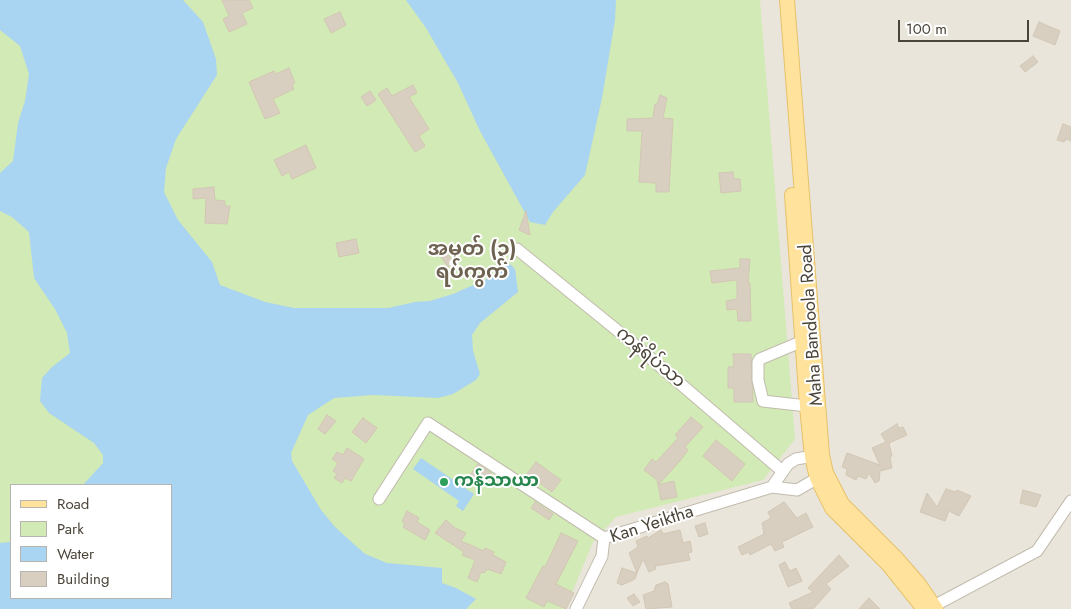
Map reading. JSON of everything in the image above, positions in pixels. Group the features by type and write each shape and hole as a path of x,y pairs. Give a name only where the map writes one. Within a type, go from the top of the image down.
{"main road":[{"name":"Maha Bandoola Road","path":"778,0 807,406 817,456 832,508 930,608"},
{"name":"Maha Bandoola Road","path":"787,0 817,456"}],"street":[{"name":"ကန်ရိပ်သာ","path":"516,249 634,344 781,470"},
{"path":"802,341 760,359 758,362 758,380 763,401 807,406"},
{"path":"379,499 428,423 604,538"},
{"path":"817,456 792,461 781,470 772,487 797,490 822,475"},
{"name":"Kan Yeiktha","path":"576,609 602,556 604,538 772,487"},
{"path":"930,608 1038,551 1071,501"}],"shaded area":[{"path":"0,0 1071,0 1071,609 0,609"}],"green space":[{"path":"0,0 760,0 795,439 763,480 616,517 593,542 567,605 563,609 0,609"}],"water":[{"path":"0,0 183,0 203,22 216,59 217,75 176,139 166,168 164,192 178,220 212,262 220,285 265,302 294,308 388,308 430,301 453,294 489,278 509,263 515,269 518,292 480,323 472,335 473,351 480,374 476,380 453,394 438,398 373,395 334,398 308,415 291,453 292,461 321,510 335,527 365,554 387,563 442,568 442,583 476,599 466,609 0,609 0,543 10,542 10,599 172,599 172,484 84,484 103,463 103,455 94,443 49,413 40,401 42,378 52,367 70,353 67,333 55,309 34,278 29,232 12,217 0,211 0,173 13,161 18,123 25,101 29,74 20,46 0,30"},
{"path":"406,0 616,0 615,20 602,98 585,175 553,212 545,225 530,222 480,131 458,83 426,28"},
{"name":"ကန်သာယာ","path":"421,458 474,494 463,511 456,506 459,501 413,469"}],"building":[{"path":"222,0 249,0 253,8 242,13 247,24 229,32 223,19 229,16"},
{"path":"340,12 346,25 331,33 324,19"},
{"path":"1039,22 1060,31 1055,45 1033,36"},
{"path":"1033,56 1038,62 1025,72 1020,66"},
{"path":"289,68 295,83 292,84 294,89 273,99 280,113 265,119 249,82 274,71 276,74"},
{"path":"413,85 417,93 409,97 429,129 419,136 425,146 415,152 378,94 387,88 392,96"},
{"path":"370,91 376,100 367,106 361,97"},
{"path":"660,95 667,98 663,118 673,119 669,192 656,192 656,183 639,182 642,131 627,131 627,119 653,118 655,104 657,104"},
{"path":"1063,124 1071,127 1071,141 1066,139 1064,142 1057,140"},
{"path":"306,145 316,168 292,179 289,172 282,176 274,160"},
{"path":"733,172 734,179 740,179 741,191 721,193 719,173"},
{"path":"214,187 215,200 225,201 225,206 230,206 227,224 205,223 206,198 193,199 193,189"},
{"path":"526,211 530,235 519,230"},
{"path":"356,239 359,253 339,257 336,243"},
{"path":"447,253 454,263 448,267 441,257"},
{"path":"740,259 750,259 748,283 750,283 751,321 738,321 737,309 727,310 726,301 737,299 737,280 712,283 710,271 740,268"},
{"path":"733,354 751,354 753,402 734,402 734,388 728,388 728,367 734,367"},
{"path":"327,415 336,421 325,434 318,429"},
{"path":"691,417 703,427 685,447 688,450 680,461 658,485 657,480 644,470 652,459 656,462 678,438 675,435"},
{"path":"363,418 377,428 366,443 352,432"},
{"path":"897,424 899,428 903,427 907,435 889,443 892,468 880,471 879,481 875,483 869,473 866,479 858,476 856,480 846,475 847,469 842,467 847,453 880,465 872,448 886,442 881,434"},
{"path":"716,440 745,464 732,481 703,456"},
{"path":"347,448 364,459 351,481 345,478 342,483 334,478 337,474 333,471 338,463 332,459 337,452 343,455"},
{"path":"536,462 561,480 552,492 527,474"},
{"path":"478,464 492,474 485,485 470,475"},
{"path":"674,481 677,497 661,500 658,485"},
{"path":"946,489 956,492 957,490 971,496 959,516 949,511 945,521 920,512 927,493 937,507"},
{"path":"1023,490 1041,495 1036,507 1020,503"},
{"path":"535,502 553,514 549,520 531,508"},
{"path":"784,502 797,518 806,513 813,527 782,542 784,547 775,551 771,544 750,555 749,552 742,555 738,547 764,534 762,523 771,518 768,512"},
{"path":"407,511 419,518 417,522 430,530 425,540 403,527 405,523 402,521"},
{"path":"446,520 455,528 466,533 461,541 484,551 485,548 494,552 493,555 506,562 501,574 488,569 484,573 481,572 477,582 468,578 475,560 462,555 464,552 435,533"},
{"path":"705,523 708,534 699,537 695,526"},
{"path":"661,530 663,534 680,530 683,543 690,541 692,552 688,553 690,560 655,566 656,569 649,572 643,559 637,573 629,553 638,547 636,541 647,536 648,538"},
{"path":"561,533 578,541 556,584 574,593 566,609 547,601 544,607 526,598 543,566 545,567"},
{"path":"839,555 849,566 826,584 831,589 813,609 792,609 789,603 813,592 808,588"},
{"path":"785,562 790,571 796,568 802,581 788,587 779,565"},
{"path":"622,568 637,573 635,579 622,585 617,583"},
{"path":"665,582 668,584 672,607 646,609 643,595 654,591 656,585"},
{"path":"634,594 640,602 633,606 627,598"},
{"path":"869,598 880,609 859,609"}],"place":[{"name":"ကန်သာယာ","path":"444,482"}],"district":[{"name":"အမှတ် (၃) ရပ်ကွက်","path":"472,262"}]}
